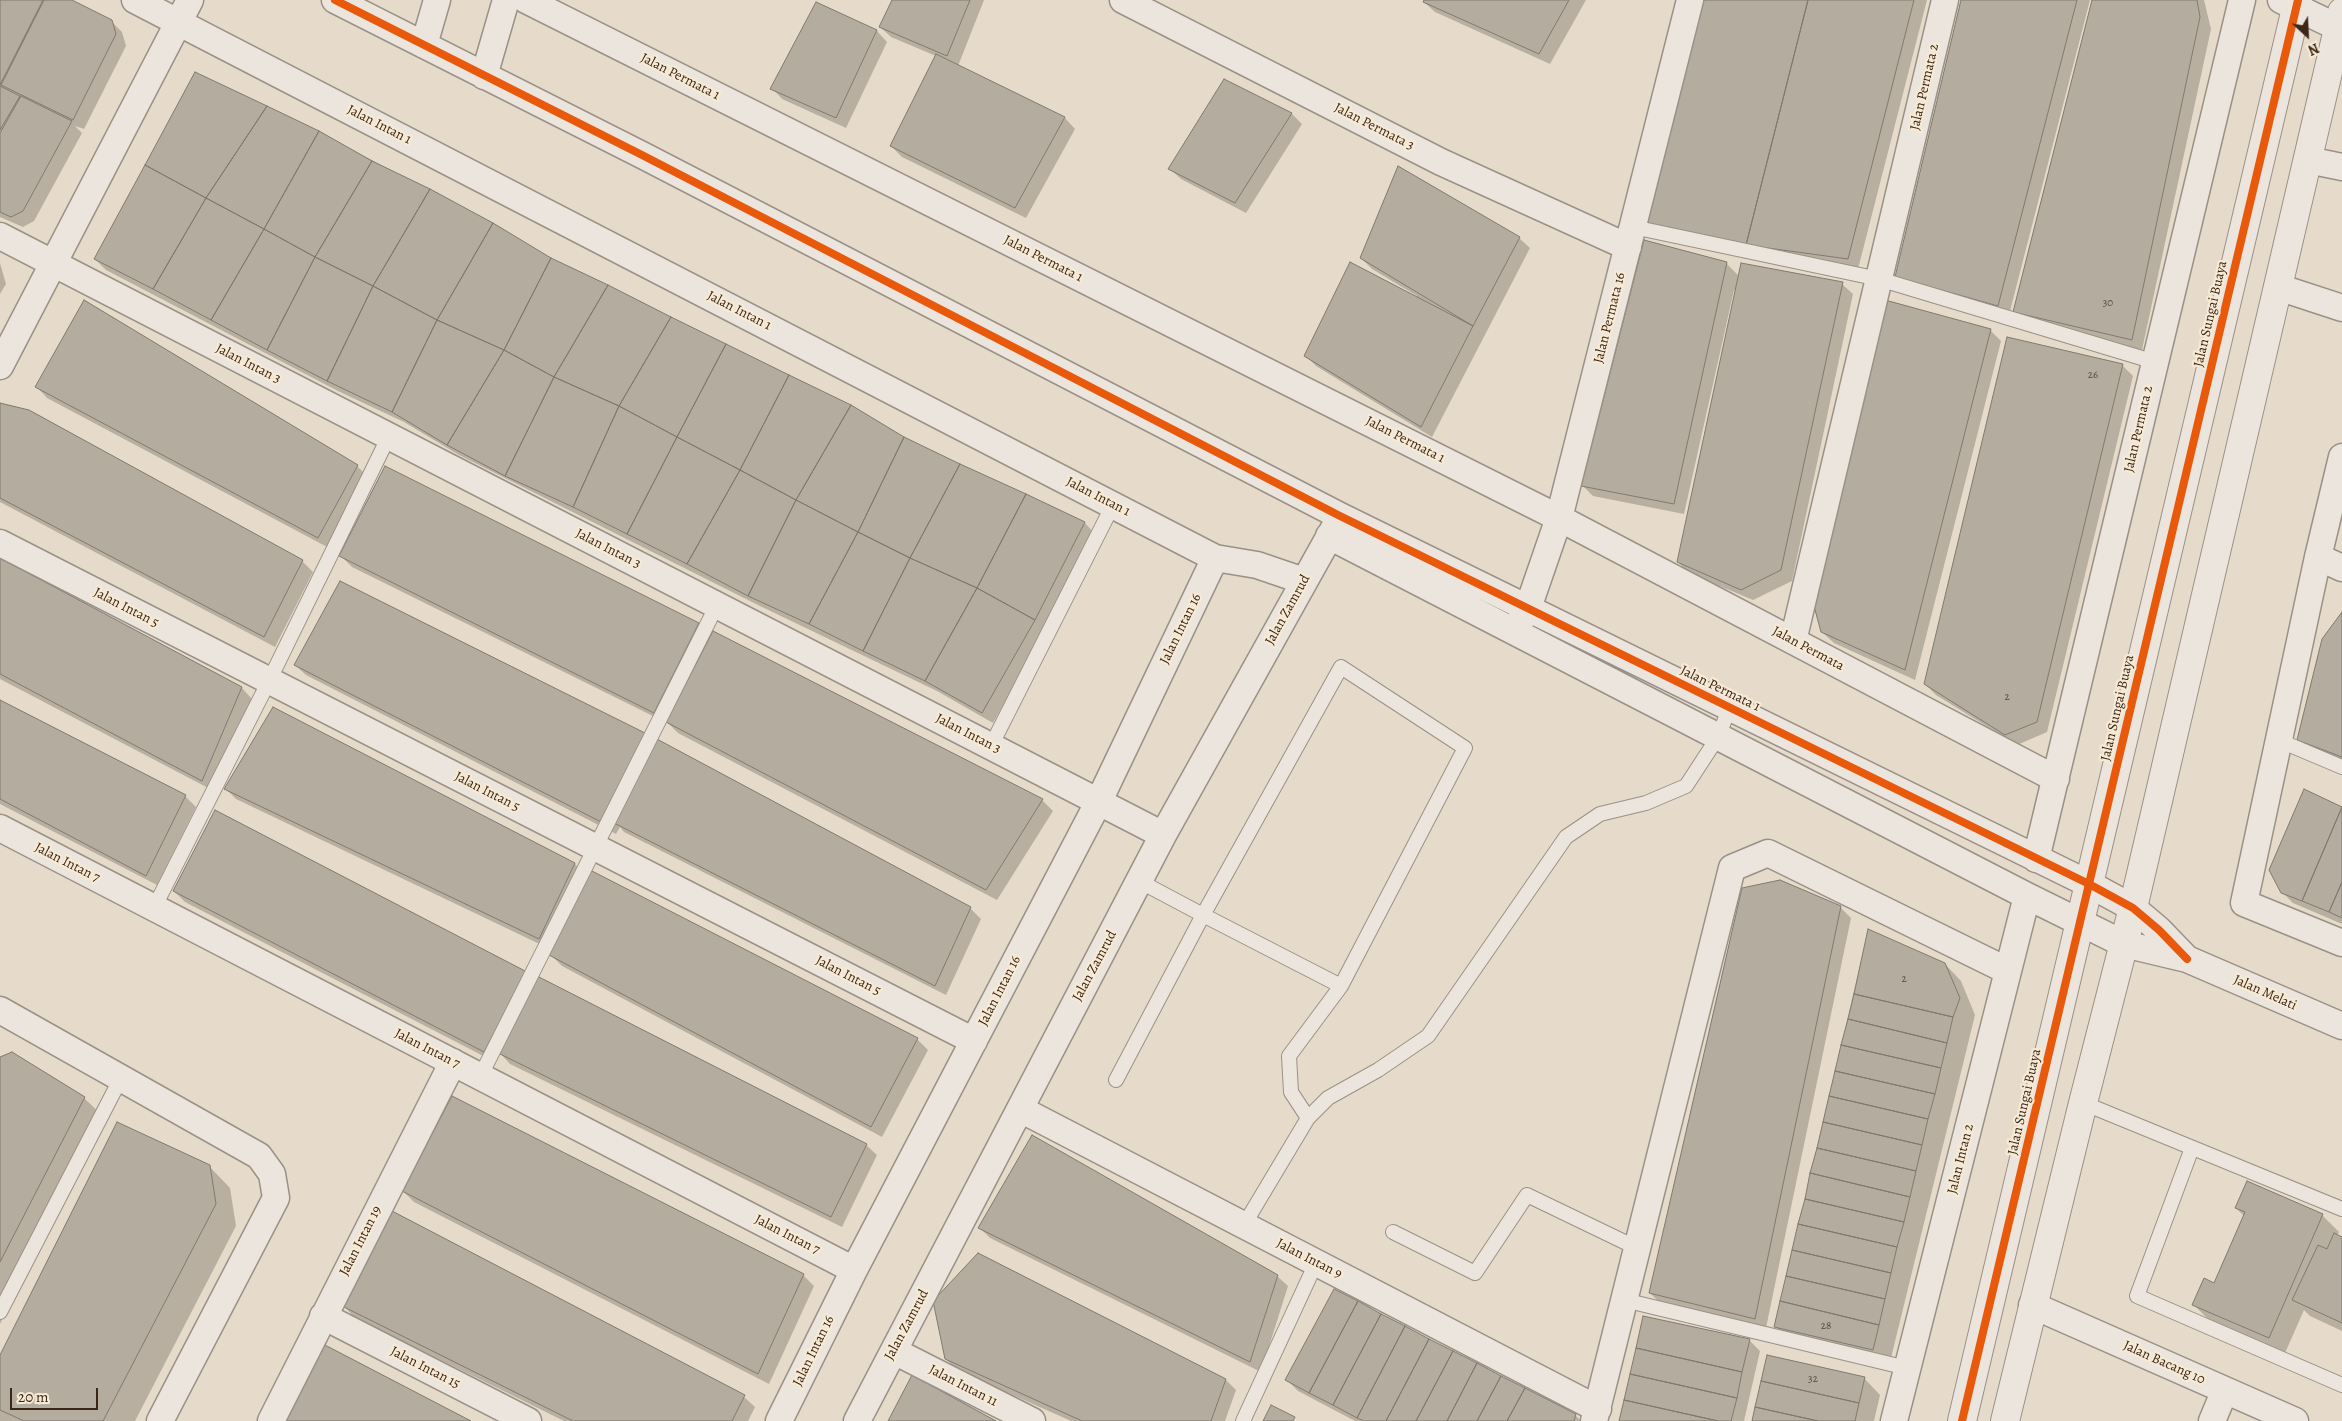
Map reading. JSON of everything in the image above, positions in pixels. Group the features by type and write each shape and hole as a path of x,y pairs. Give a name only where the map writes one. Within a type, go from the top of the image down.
{"street":[{"name":"Jalan Intan 1","path":"135,0 185,11 1215,558 1257,565 1304,581"},
{"path":"335,0 484,76 1335,526 1515,632 2081,922"},
{"path":"424,45 437,0"},
{"path":"484,76 506,0"},
{"name":"Jalan Permata 1","path":"526,0 1559,518"},
{"name":"Jalan Permata 3","path":"1123,0 1441,162 1631,237"},
{"name":"Jalan Permata 16","path":"1515,632 1528,608 1559,518 1690,0"},
{"name":"Jalan Permata 2","path":"1794,641 1945,0"},
{"name":"Jalan Permata 2","path":"2036,859 2242,0"},
{"path":"2005,1421 2032,1305 2133,908 2341,23 2292,3"},
{"name":"Jalan Sungai Buaya","path":"1962,1421 2090,884 2292,3"},
{"path":"0,366 185,11"},
{"path":"2308,160 2342,167"},
{"name":"Jalan Intan 3","path":"0,236 1163,835"},
{"path":"2278,287 2342,308"},
{"path":"2342,457 2333,536 2318,557 2244,903 2342,943"},
{"name":"Jalan Permata","path":"1559,518 2056,780"},
{"name":"Jalan Permata 1","path":"1335,526 1528,608 2090,884"},
{"name":"Jalan Zamrud","path":"857,1421 1163,835 1335,526"},
{"name":"Jalan Intan 5","path":"0,543 974,1041"},
{"path":"2318,557 2342,568"},
{"name":"Jalan Intan 16","path":"779,1421 854,1270 1099,801 1215,558"},
{"name":"Jalan Intan 7","path":"0,828 854,1270"},
{"path":"1596,1415 1732,868 1768,853 2008,970"},
{"name":"Jalan Melati","path":"2090,884 2133,908 2159,930 2187,959"},
{"name":"Jalan Intan 2","path":"1894,1421 2027,896"},
{"name":"Jalan Melati","path":"2081,922 2124,944 2187,959 2342,1026"},
{"path":"0,1010 259,1156 272,1174 276,1198 160,1421"},
{"name":"Jalan Intan 19","path":"271,1421 453,1062"},
{"name":"Jalan Intan 9","path":"1020,1109 1316,1263 1596,1415"},
{"name":"Jalan Bacang 10","path":"2032,1305 2295,1421"},
{"name":"Jalan Intan 15","path":"323,1316 528,1421"},
{"name":"Jalan Intan 11","path":"894,1351 1032,1421"},
{"path":"2212,1421 2225,1390"}],"lane":[{"path":"1631,237 1879,280 2155,362"},
{"path":"154,908 270,681 389,436"},
{"path":"991,746 1113,505"},
{"path":"480,1077 717,605"},
{"path":"1116,1080 1203,915 1341,668 1465,748 1341,986 1289,1056 1291,1092 1308,1118"},
{"path":"1244,1226 1308,1118 1328,1098 1378,1070 1428,1036 1566,837 1600,814 1646,803 1686,786 1718,737 1730,708"},
{"path":"2278,740 2342,767"},
{"path":"1139,881 1341,986"},
{"path":"0,1312 121,1078"},
{"path":"2083,1103 2342,1209"},
{"path":"2192,1148 2138,1296 2342,1385"},
{"path":"1393,1232 1475,1273 1527,1195 1637,1248"},
{"path":"1243,1421 1316,1263"},
{"path":"1624,1300 1907,1368"}],"building":[{"path":"0,0 43,0 0,85"},
{"path":"44,0 72,0 112,20 116,34 73,120 1,85"},
{"path":"892,0 970,0 947,56 879,27"},
{"path":"1424,0 1569,0 1539,54 1423,2"},
{"path":"1703,0 1808,0 1746,245 1646,223"},
{"path":"1808,0 1914,0 1848,259 1746,245"},
{"path":"1961,0 2077,0 1998,306 1895,277"},
{"path":"2092,0 2197,0 2200,17 2132,340 2013,312"},
{"path":"816,2 877,30 836,118 770,89"},
{"path":"936,54 1065,117 1015,208 890,146"},
{"path":"195,72 267,106 206,198 145,165"},
{"path":"1224,79 1292,113 1235,203 1168,169"},
{"path":"0,86 20,96 0,130"},
{"path":"21,96 72,121 23,211 11,217 0,212 0,133"},
{"path":"267,106 319,131 264,229 206,198"},
{"path":"319,131 372,161 315,257 264,229"},
{"path":"372,161 430,189 373,286 315,257"},
{"path":"145,165 206,198 153,289 94,259"},
{"path":"1398,166 1520,237 1473,326 1360,258"},
{"path":"430,189 493,223 437,320 373,286"},
{"path":"206,198 264,229 211,320 153,289"},
{"path":"493,223 551,258 504,350 437,320"},
{"path":"264,229 315,257 267,350 211,320"},
{"path":"1644,240 1727,262 1674,504 1581,486"},
{"path":"315,257 373,286 327,381 267,350"},
{"path":"551,258 608,285 554,377 504,350"},
{"path":"1350,262 1473,326 1421,427 1304,356"},
{"path":"1741,263 1843,282 1781,570 1741,590 1677,562"},
{"path":"608,285 671,317 619,406 554,377"},
{"path":"373,286 437,320 392,412 327,381"},
{"path":"84,300 358,465 318,538 35,387"},
{"path":"1885,300 1991,329 1905,670 1821,632 1814,606"},
{"path":"671,317 726,344 677,437 619,406"},
{"path":"437,320 504,350 447,445 392,412"},
{"path":"2007,337 2123,364 2037,722 2005,735 1924,684"},
{"path":"726,344 789,375 740,470 677,437"},
{"path":"504,350 554,377 505,476 447,445"},
{"path":"789,375 851,405 796,500 740,470"},
{"path":"554,377 619,406 573,507 505,476"},
{"path":"0,403 29,410 303,560 264,637 0,498"},
{"path":"851,405 904,437 858,532 796,500"},
{"path":"619,406 677,437 627,534 573,507"},
{"path":"677,437 740,470 687,564 627,534"},
{"path":"904,437 960,464 910,558 858,532"},
{"path":"960,464 1026,494 977,588 910,558"},
{"path":"385,466 699,623 654,713 339,556"},
{"path":"740,470 796,500 748,596 687,564"},
{"path":"1026,494 1085,522 1035,620 977,588"},
{"path":"796,500 858,532 809,624 748,596"},
{"path":"858,532 910,558 863,651 809,624"},
{"path":"0,558 242,687 202,781 0,674"},
{"path":"910,558 977,588 925,681 863,651"},
{"path":"340,581 649,735 605,824 294,665"},
{"path":"977,588 1035,620 982,713 925,681"},
{"path":"2342,612 2342,757 2297,740 2322,639"},
{"path":"713,631 1043,799 986,890 666,722"},
{"path":"0,700 186,795 146,876 0,799"},
{"path":"273,707 575,863 539,939 224,789"},
{"path":"655,738 971,907 935,986 612,822"},
{"path":"2304,789 2342,807 2302,901 2281,893 2269,870"},
{"path":"2342,807 2342,882 2329,912 2302,901"},
{"path":"215,810 527,972 484,1052 173,891"},
{"path":"590,870 918,1038 871,1127 549,955"},
{"path":"1780,880 1841,906 1755,1319 1649,1293 1742,888"},
{"path":"2342,882 2342,918 2329,912"},
{"path":"1868,929 1945,963 1960,998 1953,1017 1854,994"},
{"path":"537,976 867,1144 831,1217 498,1053"},
{"path":"1854,994 1953,1017 1947,1043 1848,1019"},
{"path":"1848,1019 1947,1043 1941,1068 1841,1045"},
{"path":"1841,1045 1941,1068 1935,1094 1835,1071"},
{"path":"12,1052 85,1097 0,1262 0,1057"},
{"path":"1835,1071 1935,1094 1928,1119 1829,1096"},
{"path":"452,1096 804,1274 758,1374 402,1191"},
{"path":"1829,1096 1928,1119 1922,1145 1823,1122"},
{"path":"117,1122 210,1165 216,1204 103,1421 24,1421 0,1410 0,1355"},
{"path":"1823,1122 1922,1145 1916,1171 1817,1148"},
{"path":"1032,1135 1278,1275 1250,1362 978,1228"},
{"path":"1817,1148 1916,1171 1910,1197 1810,1173"},
{"path":"1810,1173 1910,1197 1904,1222 1805,1199"},
{"path":"2247,1181 2323,1214 2269,1338 2192,1305 2204,1278 2214,1283 2245,1212 2235,1208"},
{"path":"1805,1199 1904,1222 1897,1247 1798,1224"},
{"path":"392,1211 745,1395 732,1421 573,1421 342,1306"},
{"path":"1798,1224 1897,1247 1891,1273 1792,1250"},
{"path":"2334,1233 2342,1237 2342,1323 2292,1300 2318,1245 2327,1249"},
{"path":"1792,1250 1891,1273 1885,1299 1786,1276"},
{"path":"978,1253 1226,1379 1211,1421 1082,1421 945,1359 933,1301"},
{"path":"1786,1276 1885,1299 1879,1325 1780,1301"},
{"path":"1334,1289 1358,1301 1309,1393 1285,1380"},
{"path":"1358,1301 1381,1314 1333,1405 1309,1393"},
{"path":"1780,1301 1879,1325 1873,1350 1774,1327"},
{"path":"1381,1314 1405,1326 1357,1418 1333,1405"},
{"path":"1643,1316 1750,1339 1742,1372 1636,1348"},
{"path":"1405,1326 1429,1339 1386,1421 1364,1421 1357,1418"},
{"path":"1429,1339 1453,1351 1416,1421 1386,1421"},
{"path":"323,1344 471,1421 284,1421"},
{"path":"1636,1348 1742,1372 1737,1398 1630,1374"},
{"path":"1453,1351 1477,1363 1447,1421 1416,1421"},
{"path":"1767,1355 1865,1377 1859,1403 1761,1381"},
{"path":"1477,1363 1501,1376 1477,1421 1447,1421"},
{"path":"1630,1374 1737,1398 1731,1421 1718,1421 1624,1400"},
{"path":"912,1375 996,1421 888,1421"},
{"path":"1501,1376 1525,1388 1507,1421 1477,1421"},
{"path":"1761,1381 1859,1403 1855,1421 1818,1421 1755,1407"},
{"path":"1525,1388 1576,1414 1574,1421 1507,1421"},
{"path":"1624,1400 1718,1421 1619,1421"},
{"path":"1271,1405 1295,1417 1293,1421 1263,1421"},
{"path":"1755,1407 1818,1421 1752,1421"}],"cycle path":[{"path":"335,0 642,155 1340,516 2089,884 2133,908 2159,930 2187,959"},
{"path":"1962,1421 2298,0"}]}
